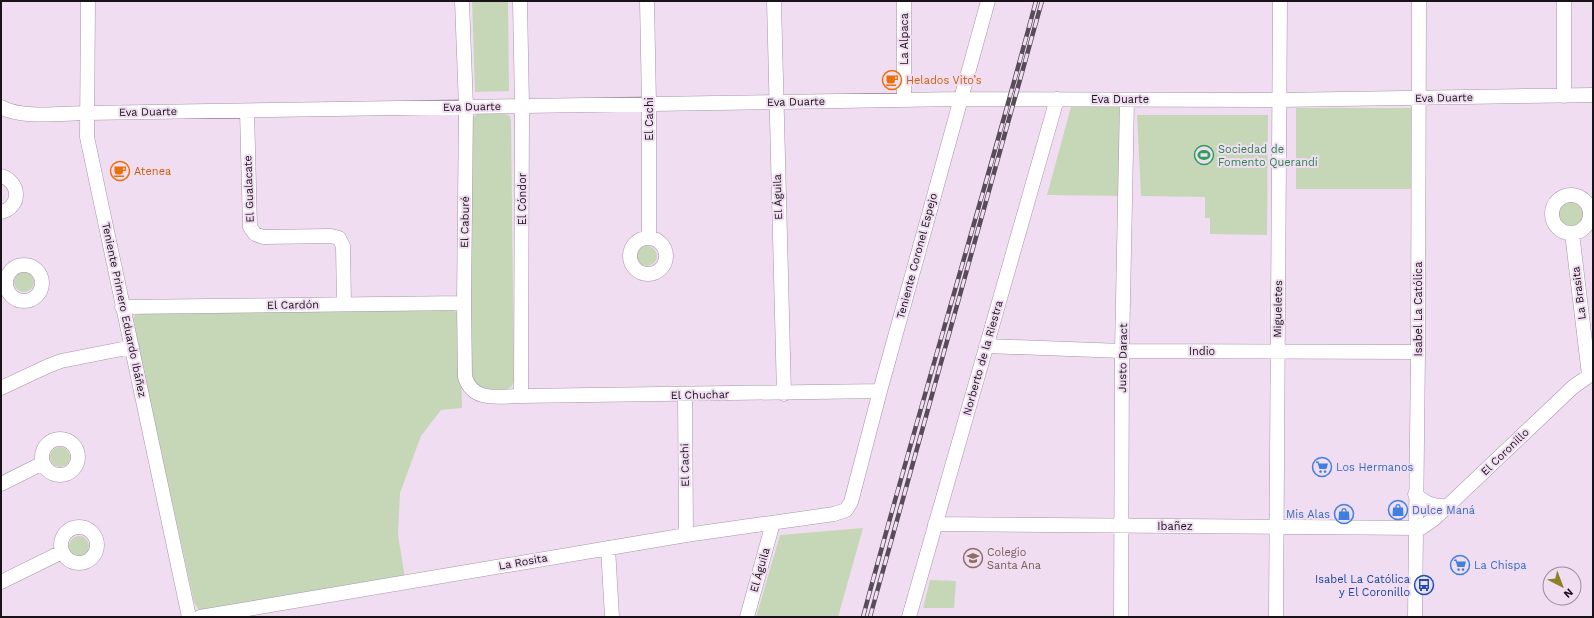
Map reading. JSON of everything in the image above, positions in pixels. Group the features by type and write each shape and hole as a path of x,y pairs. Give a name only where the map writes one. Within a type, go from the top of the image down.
{"street":[{"name":"Teniente Primero Eduardo Ibáñez","path":"88,1 87,137 188,617"},
{"name":"El Caburé","path":"462,1 466,107 464,303 466,377 468,384 477,394 485,396 521,396"},
{"name":"El Cóndor","path":"520,1 522,106 521,396"},
{"name":"El Cachi","path":"647,1 649,237"},
{"name":"El Águila","path":"774,1 784,394"},
{"name":"La Alpaca","path":"904,1 904,100"},
{"name":"Teniente Coronel Espejo","path":"846,510 852,502 880,391 988,1"},
{"name":"Migueletes","path":"1276,617 1280,1"},
{"name":"Isabel La Católica","path":"1415,617 1418,352 1419,1"},
{"path":"1564,1 1564,96"},
{"name":"Eva Duarte","path":"1,107 7,111 20,114 960,99 1280,100 1419,99 1593,95"},
{"name":"Norberto de la Riestra","path":"909,617 1057,99"},
{"name":"Justo Daract","path":"1121,617 1122,351 1127,100"},
{"name":"El Gualacate","path":"247,111 250,227 255,234 264,237 331,236 339,238 343,246 344,304"},
{"path":"1,176 11,180 14,185 16,197 14,203 9,208 1,212"},
{"name":"La Brasita","path":"1572,233 1591,374"},
{"name":"El Cardón","path":"122,307 464,303"},
{"name":"Indio","path":"986,346 1122,351 1418,352"},
{"path":"1,388 48,366 132,347"},
{"name":"El Coronillo","path":"1415,528 1421,528 1427,525 1573,387 1591,374"},
{"name":"El Chuchar","path":"521,396 784,394 880,391"},
{"name":"El Cachi","path":"685,395 686,535"},
{"path":"1,484 43,463"},
{"path":"1416,494 1424,503 1436,507 1448,506"},
{"name":"La Rosita","path":"200,617 686,535 834,514 846,510"},
{"name":"El Águila","path":"747,617 773,523"},
{"name":"Ibañez","path":"935,524 1415,528"},
{"path":"608,548 612,617"},
{"path":"1,582 62,552"}],"green space":[{"path":"472,1 508,1 509,91 475,92"},
{"path":"1120,106 1121,196 1047,195 1071,107"},
{"path":"1296,108 1411,108 1411,189 1296,189"},
{"path":"478,114 505,114 510,116 511,121 514,380 512,386 508,389 484,390 474,386 471,376 470,119"},
{"name":"Sociedad de Fomento Querandí","path":"1137,115 1268,115 1267,235 1210,234 1210,218 1205,218 1205,197 1141,196"},
{"path":"1571,200 1580,204 1584,213 1580,222 1571,226 1562,222 1558,213 1562,204"},
{"path":"647,246 654,249 657,256 654,263 647,266 640,263 637,256 640,249"},
{"path":"24,272 31,275 34,282 31,289 24,292 17,289 14,282 17,275"},
{"path":"452,310 458,313 460,326 462,408 441,410 421,436 400,493 398,535 405,578 209,610 198,609 194,602 134,327 133,320 135,315 149,312"},
{"path":"60,447 67,450 70,457 67,464 60,467 53,464 50,457 53,450"},
{"path":"863,528 838,617 756,617 780,535"},
{"path":"79,536 86,539 89,546 86,553 79,556 72,553 69,546 72,539"},
{"path":"930,580 956,581 954,608 923,608"}],"railway":[{"path":"863,617 994,155 1036,1"},
{"path":"870,617 1042,1"}],"place":[{"name":"Helados Vito’s","path":"892,80"},
{"name":"Sociedad de Fomento Querandí","path":"1204,155"},
{"name":"Atenea","path":"120,171"},
{"name":"Los Hermanos","path":"1322,467"},
{"name":"Dulce Maná","path":"1398,510"},
{"name":"Mis Alas","path":"1344,514"},
{"name":"Colegio Santa Ana","path":"973,558"},
{"name":"La Chispa","path":"1460,565"},
{"name":"Isabel La Católica y El Coronillo","path":"1424,585"}]}
